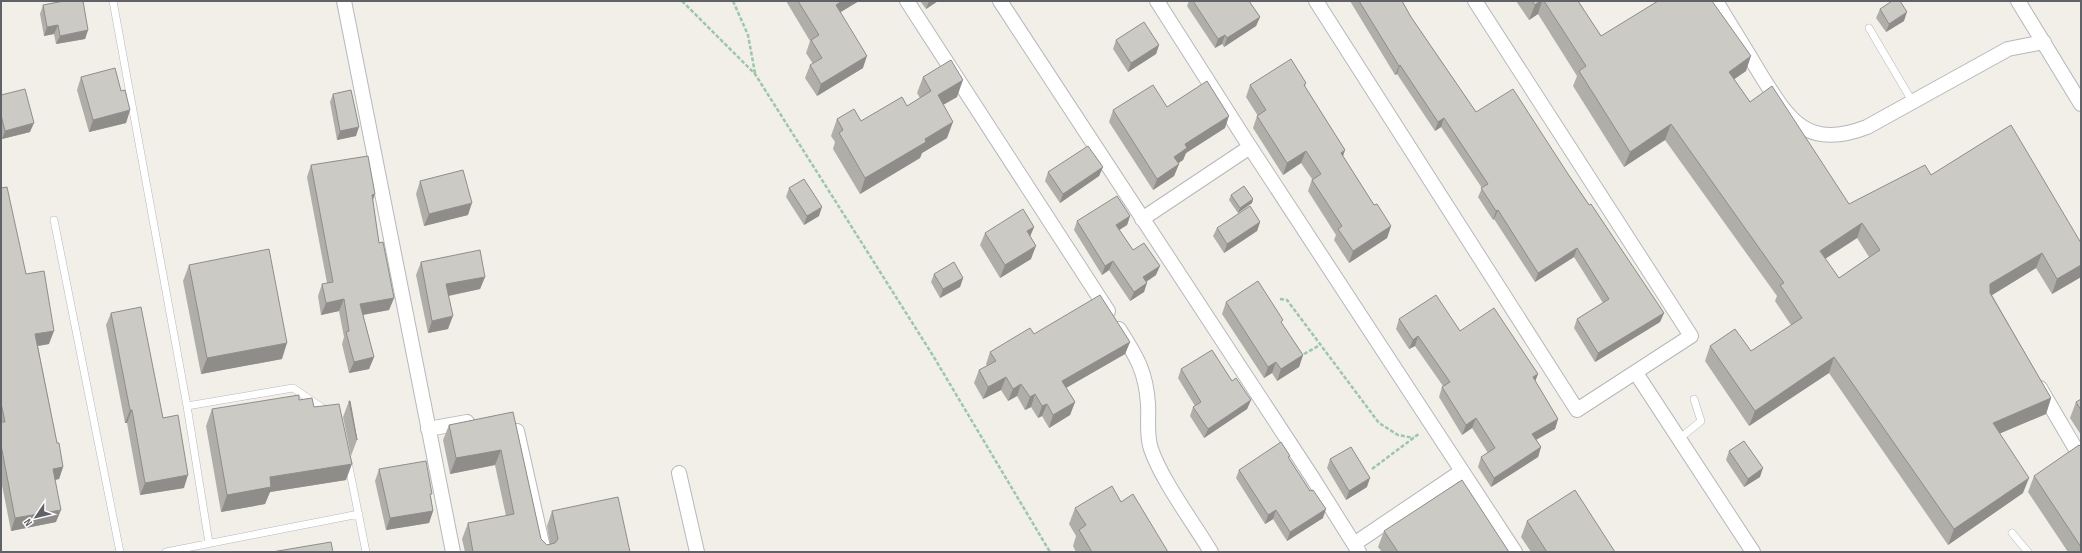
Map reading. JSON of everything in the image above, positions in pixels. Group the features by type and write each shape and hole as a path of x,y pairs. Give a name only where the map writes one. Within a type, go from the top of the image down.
{"street":[{"path":"344,1 453,552"},
{"path":"907,1 1139,360 1145,378 1148,404 1148,436 1153,454 1161,470 1211,552"},
{"path":"1000,1 1312,478 1356,548 1462,471"},
{"path":"1157,1 1250,147 1515,552"},
{"path":"1316,1 1577,410 1691,336 1475,1"},
{"path":"1716,1 1782,109 1794,122 1806,130 1824,135 1849,133 1876,123 1912,101 2008,49 2044,42"},
{"path":"2018,1 2081,104"},
{"path":"1142,219 1250,147"},
{"path":"1636,373 1753,552"},
{"path":"2034,378 2081,458"},
{"path":"513,414 544,552"},
{"path":"428,429 482,419"},
{"path":"679,473 697,552"}],"lane":[{"path":"113,1 187,406 209,543"},
{"path":"1869,28 1912,101"},
{"path":"54,220 120,552"},
{"path":"187,406 293,388 332,413"},
{"path":"1679,439 1701,421 1694,399"},
{"path":"346,454 366,552"},
{"path":"166,552 359,514"},
{"path":"2012,533 2028,552"}],"path":[{"path":"682,1 755,74 932,354 1050,552"},
{"path":"733,1 748,35 755,74"},
{"path":"1280,300 1287,300 1379,423 1398,435 1414,438"},
{"path":"1304,354 1320,345"},
{"path":"1372,469 1432,425"}],"building":[{"path":"64,1 83,1 88,30 60,36 58,25 47,27 43,5"},
{"path":"798,1 842,1 836,5 867,56 821,84 810,65 822,58 811,40 819,35"},
{"path":"1193,1 1249,1 1260,17 1227,38 1225,35 1218,39"},
{"path":"1359,1 1402,1 1411,17 1476,112 1513,89 1568,174 1589,205 1591,204 1664,313 1598,353 1577,319 1609,299 1577,248 1538,273 1498,210 1496,211 1481,188 1488,184 1444,118 1438,122 1400,65 1399,66"},
{"path":"1532,1 1540,1 1535,5"},
{"path":"1544,1 1578,1 1601,36 1658,1 1712,1 1751,56 1729,72 1750,102 1772,86 1849,204 1925,165 1931,175 2011,125 2081,243 2081,265 2057,279 2042,253 1990,284 1990,293 2051,398 1993,423 2029,478 1954,529 1834,357 1755,411 1710,346 1735,329 1751,351 1802,318 1780,285 1784,283 1671,124 1630,152 1579,71 1586,66","holes":["1862,223 1880,250 1839,278 1820,251"]},
{"path":"1892,1 1900,1 1907,12 1889,24 1880,9"},
{"path":"1144,22 1159,45 1131,63 1116,40"},
{"path":"1291,59 1306,83 1304,85 1345,150 1341,153 1374,205 1377,204 1391,226 1353,251 1338,229 1342,226 1312,180 1321,174 1306,151 1287,163 1257,116 1266,110 1250,85"},
{"path":"951,60 963,80 938,95 953,122 925,139 926,142 865,178 839,133 843,130 837,119 854,109 861,121 902,97 907,106 931,91 923,77"},
{"path":"115,68 121,91 125,90 130,110 93,120 81,77"},
{"path":"1207,81 1229,116 1185,144 1187,148 1174,157 1179,164 1157,179 1113,110 1153,85 1167,107"},
{"path":"25,89 34,123 5,131 1,115 1,95"},
{"path":"351,90 359,127 340,131 333,94"},
{"path":"1088,146 1103,167 1063,194 1048,172"},
{"path":"368,156 375,194 372,195 379,243 383,242 394,298 360,304 374,357 354,362 346,332 349,331 344,299 326,303 322,284 333,282 311,165"},
{"path":"463,170 472,203 429,214 420,181"},
{"path":"804,179 822,207 807,216 789,188"},
{"path":"1244,186 1253,199 1240,208 1231,195"},
{"path":"7,187 26,274 44,271 54,331 35,334 63,467 53,469 61,510 15,518 1,445 1,422 5,422 1,403 1,188"},
{"path":"1117,196 1130,216 1116,225 1133,250 1144,243 1160,266 1143,277 1147,283 1134,292 1113,261 1105,266 1077,221"},
{"path":"1250,206 1260,222 1227,244 1217,228"},
{"path":"1023,209 1034,227 1027,231 1036,246 1005,265 985,233"},
{"path":"269,249 287,343 207,358 189,265"},
{"path":"480,250 485,277 446,284 453,316 432,321 421,262"},
{"path":"954,262 963,278 943,289 934,274"},
{"path":"1258,281 1283,320 1281,322 1303,355 1281,369 1276,362 1268,367 1226,302"},
{"path":"1100,295 1130,342 1062,381 1075,402 1053,415 1047,404 1042,406 1035,394 1030,397 1021,384 1013,389 1006,377 988,387 979,370 996,361 990,352 1030,328 1034,334"},
{"path":"1436,295 1460,331 1494,308 1538,374 1533,377 1558,419 1532,434 1541,447 1494,478 1481,457 1495,448 1476,418 1466,425 1442,387 1450,382 1418,336 1413,340 1399,319"},
{"path":"141,307 163,418 178,415 188,475 145,483 132,410 130,410 111,313"},
{"path":"1212,350 1232,381 1236,378 1251,400 1208,429 1193,407 1201,402 1181,369"},
{"path":"299,395 299,400 312,398 314,407 339,404 352,464 270,477 271,487 227,495 212,409"},
{"path":"2081,399 2081,410 2076,402"},
{"path":"349,401 350,401 357,440"},
{"path":"513,412 541,539 547,545 555,543 558,539 552,511 618,497 630,552 473,552 468,523 514,514 501,450 456,458 449,425"},
{"path":"1744,441 1763,468 1748,479 1729,451"},
{"path":"1281,442 1290,456 1288,457 1310,491 1313,490 1326,509 1290,532 1276,510 1268,515 1239,470"},
{"path":"2079,445 2081,447 2081,547 2034,476"},
{"path":"1351,447 1370,478 1349,491 1330,459"},
{"path":"426,461 432,494 430,494 433,511 390,518 379,469"},
{"path":"1462,480 1509,552 1398,552 1384,531"},
{"path":"1112,486 1121,502 1133,494 1168,552 1092,552 1079,530 1086,525 1075,508"},
{"path":"1575,490 1615,552 1547,552 1527,521"},
{"path":"331,542 333,552 272,552"}]}
